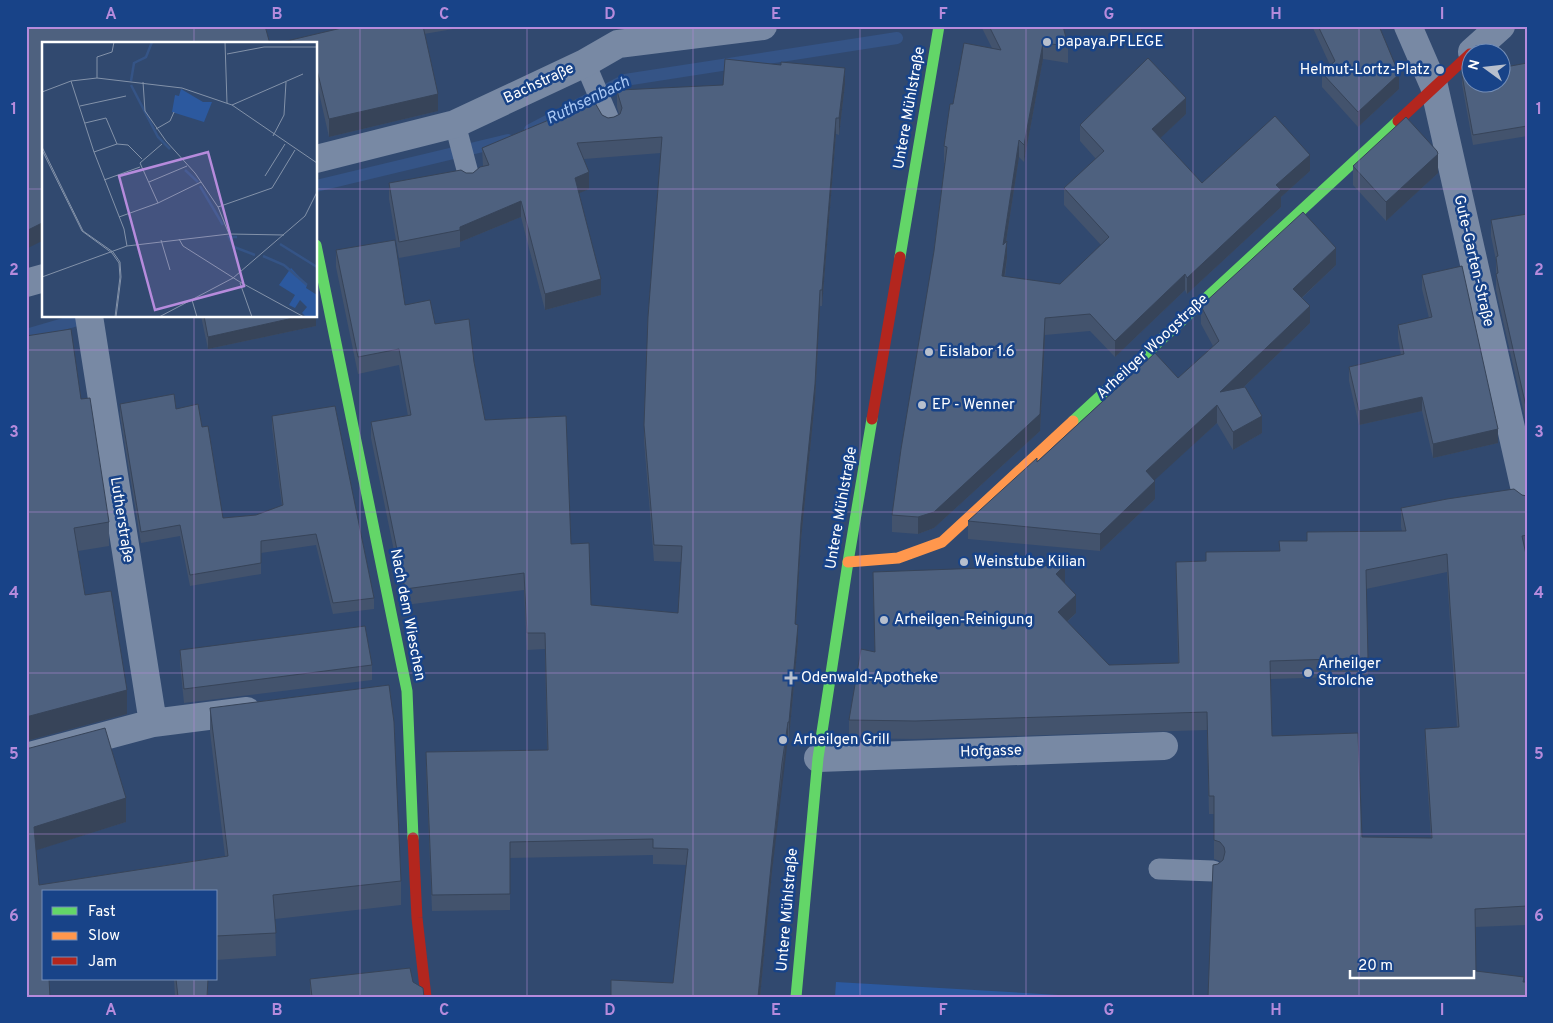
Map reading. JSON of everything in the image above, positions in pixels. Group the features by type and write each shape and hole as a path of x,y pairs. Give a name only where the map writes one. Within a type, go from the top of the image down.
{"street":[{"name":"Bachstraße","path":"318,158 455,124 585,63 617,35 763,26"},
{"name":"Untere Mühlstraße","path":"796,997 818,758 848,562 939,26"},
{"name":"Gute-Garten-Straße","path":"1408,26 1434,86 1527,499"},
{"path":"1486,42 1507,27"},
{"name":"Arheilger Woogstraße","path":"848,562 898,558 942,542 1460,63"},
{"name":"Nach dem Wieschen","path":"318,256 397,692 426,997"},
{"path":"26,284 42,279"},
{"name":"Lutherstraße","path":"90,323 152,723"},
{"path":"26,757 152,723 270,708"},
{"name":"Hofgasse","path":"818,758 1164,746"}],"lane":[{"path":"585,63 610,122"},
{"path":"455,124 469,176"},
{"path":"1159,869 1213,871"}],"shaded area":[{"path":"836,982 1093,997 835,997"}],"building":[{"path":"26,26 265,26 269,42 42,42 42,223 26,231 26,91 28,90 26,87"},
{"path":"350,26 423,26 438,94 329,119 318,74 318,42 282,42"},
{"path":"989,26 1063,26 1068,46 1043,43 1024,145 1019,140 1003,245 1007,241 1002,276 1060,284 1109,237 1064,188 1104,151 1080,125 1148,58 1186,98 1152,129 1202,183 1275,116 1310,155 1276,185 1281,190 1187,278 1185,274 1115,341 1090,314 1045,318 1040,414 934,512 918,517 892,515 934,251 947,147 944,146 950,104 953,104 964,43 1001,50"},
{"path":"1318,26 1379,26 1399,74 1358,112 1322,73 1335,61"},
{"path":"725,59 781,65 781,62 845,68 839,118 836,118 822,290 820,290 815,384 801,524 795,624 798,625 789,722 782,763 758,997 611,997 611,980 673,983 688,849 653,848 653,839 510,842 510,894 432,895 426,752 548,750 545,633 527,633 524,573 405,589 371,422 411,415 399,349 358,357 336,250 395,240 405,305 430,300 435,324 469,319 474,362 485,420 566,416 571,544 589,543 591,605 678,613 682,546 654,545 644,425 648,317 662,137 577,143 589,172 575,178 601,279 545,294 521,201 460,227 460,230 399,242 389,183 461,170 466,173 473,173 480,167 489,165 482,148 594,101 602,115 608,118 614,117 620,114 622,108 617,91 620,90 723,85"},
{"path":"1527,63 1527,126 1473,135 1465,92 1510,92 1510,66"},
{"path":"1406,117 1438,154 1386,202 1353,166"},
{"path":"1303,212 1336,248 1293,289 1310,306 1220,392 1245,387 1262,416 1233,432 1217,405 1146,471 1155,481 1100,534 968,521 1037,458 1037,462 1155,353 1178,378 1219,341 1201,306"},
{"path":"1527,214 1527,411 1496,274 1498,273 1496,257 1498,256 1491,220"},
{"path":"1462,266 1498,429 1433,444 1422,397 1359,411 1349,367 1404,354 1398,325 1432,317 1422,275"},
{"path":"204,318 293,318 208,337"},
{"path":"71,329 81,399 90,398 109,522 74,528 85,595 111,591 127,690 26,717 26,336"},
{"path":"174,394 176,409 198,404 202,427 208,426 223,518 256,515 283,505 272,416 335,406 374,598 333,603 316,534 261,541 261,563 190,575 180,525 141,532 120,404"},
{"path":"1514,489 1527,496 1527,535 1522,536 1527,559 1527,906 1475,909 1476,971 1524,977 1523,982 1527,982 1527,997 1208,997 1213,865 1223,860 1225,852 1220,842 1214,840 1214,796 1209,796 1207,712 915,721 849,720 861,649 875,652 873,572 1065,565 1056,574 1076,595 1058,612 1109,665 1179,663 1176,562 1206,561 1206,552 1280,551 1279,541 1307,541 1307,532 1406,531 1401,508","holes":["1447,554 1459,727 1425,729 1432,838 1362,837 1358,733 1272,736 1270,661 1368,658 1366,570"]},
{"path":"365,626 372,665 184,689 180,650"},
{"path":"389,685 394,722 401,881 273,895 276,933 218,936 218,890 42,890 42,980 49,980 50,997 26,997 26,748 105,728 126,798 34,827 39,885 228,856 210,708"},
{"path":"410,968 413,982 423,988 424,997 312,997 310,979"},
{"path":"176,980 208,980 207,997 178,997"}],"waterway":[{"name":"Ruthsenbach","path":"530,130 625,80 897,38"},
{"name":"Ruthsenbach","path":"318,186 508,140"},
{"name":"Ruthsenbach","path":"26,335 84,318"}],"traffic: fast":[{"path":"900,257 939,26"},
{"path":"1073,421 1398,121"},
{"path":"318,255 407,691 413,838"},
{"path":"796,997 818,758 872,419"}],"traffic: slow":[{"path":"848,562 898,558 942,542 1073,421"}],"traffic: jam":[{"path":"1398,121 1460,63"},
{"path":"872,419 900,257"},
{"path":"413,838 417,918 426,997"}],"place":[{"name":"papaya.PFLEGE","path":"1047,42"},
{"name":"Helmut-Lortz-Platz","path":"1440,70"},
{"name":"Eislabor 1.6","path":"929,352"},
{"name":"EP - Wenner","path":"922,405"},
{"name":"Weinstube Kilian","path":"964,562"},
{"name":"Arheilgen-Reinigung","path":"884,620"},
{"name":"Arheilger Strolche","path":"1308,673"},
{"name":"Odenwald-Apotheke","path":"791,678"},
{"name":"Arheilgen Grill","path":"783,740"}]}
